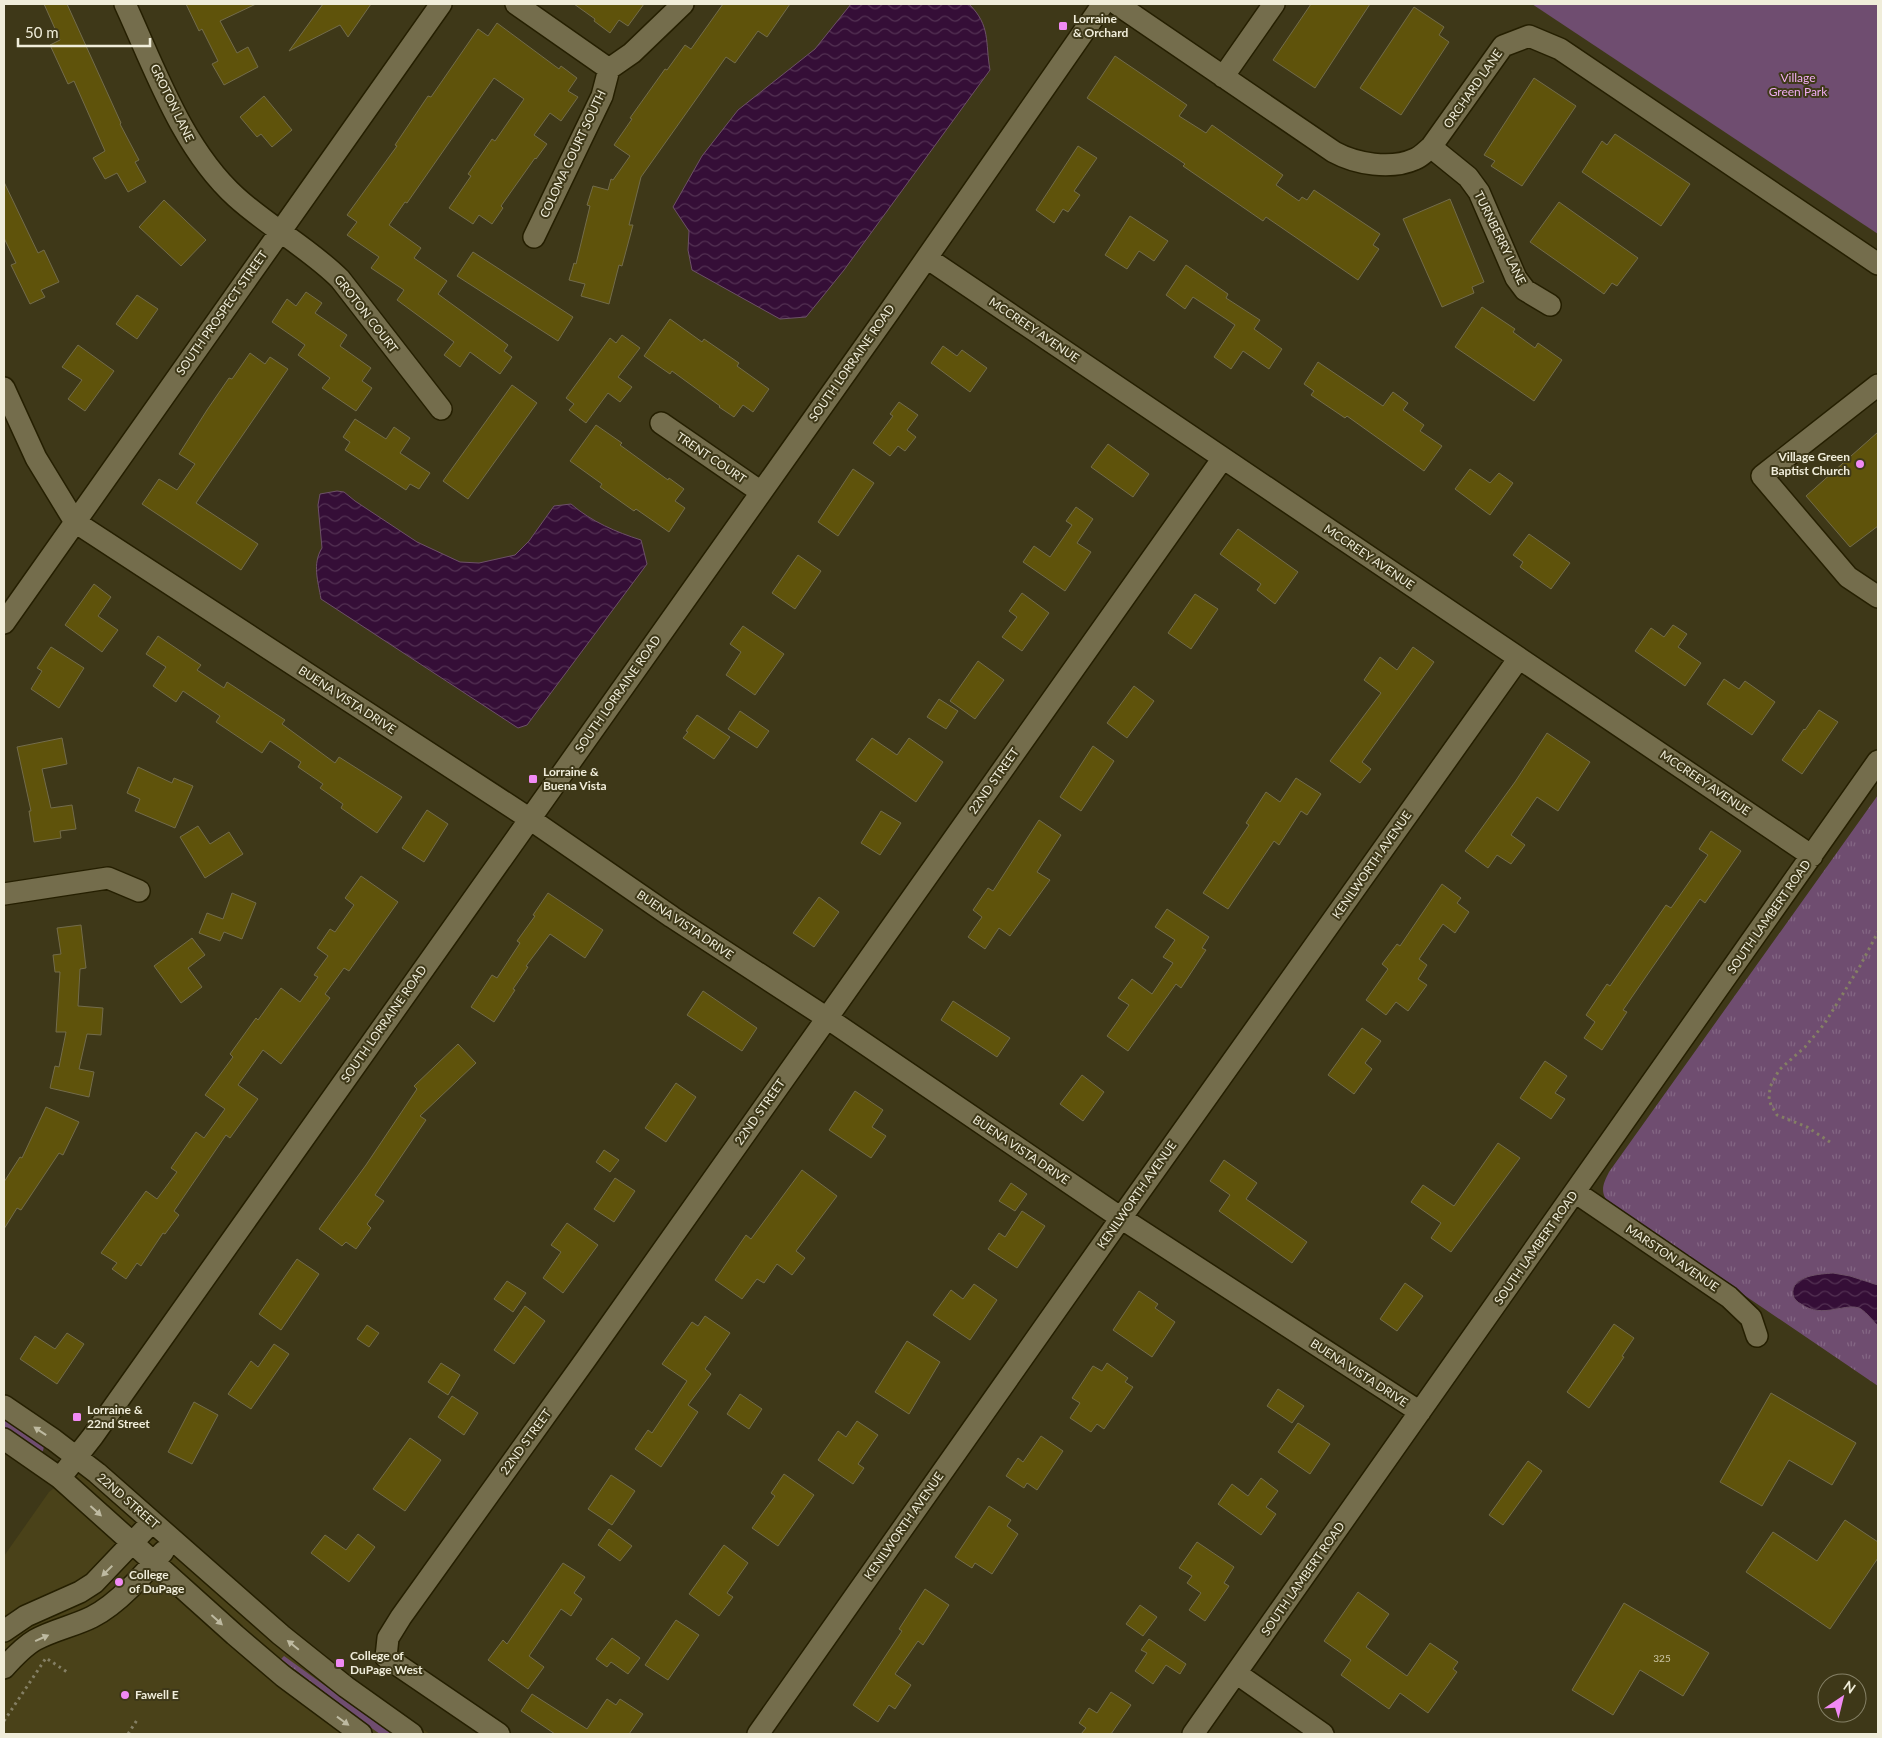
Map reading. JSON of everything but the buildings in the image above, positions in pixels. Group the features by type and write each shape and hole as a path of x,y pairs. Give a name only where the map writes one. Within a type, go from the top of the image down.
{"street":[{"name":"GROTON LANE","path":"125,4 181,125 198,153 216,177 236,198 279,232"},
{"name":"SOUTH PROSPECT STREET","path":"4,623 441,4"},
{"path":"516,4 609,69 632,54 683,4"},
{"name":"SOUTH LORRAINE ROAD","path":"60,1478 927,258 1103,4"},
{"name":"ORCHARD LANE","path":"1118,4 1344,157 1363,162 1395,164 1416,159 1432,147 1503,46 1529,36 1560,49 1878,264"},
{"path":"1224,77 1274,4"},
{"name":"COLOMA COURT SOUTH","path":"534,237 602,96 609,69"},
{"name":"TURNBERRY LANE","path":"1432,147 1468,177 1479,192 1516,278 1525,290 1550,305"},
{"name":"GROTON COURT","path":"279,232 323,262 340,280 440,409"},
{"name":"MCCREEY AVENUE","path":"927,258 1812,856"},
{"path":"1878,385 1762,476 1848,578 1878,597"},
{"name":"BUENA VISTA DRIVE","path":"4,388 36,458 75,522 530,818 672,918 827,1018 1121,1218 1420,1412"},
{"name":"TRENT COURT","path":"661,423 761,492"},
{"name":"22ND STREET","path":"499,1734 386,1658 388,1638 417,1594 586,1359 1223,458"},
{"name":"KENILWORTH AVENUE","path":"758,1734 1121,1218 1519,658"},
{"name":"SOUTH LAMBERT ROAD","path":"1193,1734 1878,762"},
{"path":"4,894 108,878 139,891"},
{"name":"MARSTON AVENUE","path":"1575,1192 1729,1297 1751,1318 1757,1336"},
{"name":"22ND STREET","path":"4,1406 76,1457 281,1635 346,1687 412,1734"},
{"path":"4,1439 60,1478 153,1563 269,1664 361,1734"},
{"path":"4,1631 26,1616 80,1592 94,1583 152,1522"},
{"path":"4,1668 18,1652 36,1640 93,1617 110,1606 173,1541"},
{"path":"1236,1673 1323,1734"}],"path":[{"path":"1830,1142 1807,1127 1776,1114 1769,1099 1770,1087 1779,1070 1805,1047 1825,1023 1860,966 1878,932"},
{"path":"4,1721 46,1658 67,1672"},
{"path":"128,1734 138,1720"}],"shaded area":[{"name":"College of DuPage","path":"93,1459 265,1608 388,1706 430,1734 4,1734 4,1556 49,1492"}],"green space":[{"name":"Village Green Park","path":"1532,4 1878,4 1878,234"},
{"path":"1878,795 1878,1386 1610,1204 1604,1196 1603,1188 1609,1172"},
{"path":"4,1417 44,1446 43,1451 40,1453 4,1428"},
{"path":"284,1656 392,1734 380,1734 370,1727 281,1659"}],"water":[{"path":"851,4 969,4 984,27 990,70 844,270 806,317 780,319 692,270 688,250 689,231 673,207 702,156 738,110 815,49"},
{"path":"337,491 344,492 417,542 460,562 479,563 515,555 529,541 554,506 571,504 604,526 641,540 647,564 527,725 518,728 321,599 316,566 322,548 318,505 320,494"},
{"path":"1833,1273 1878,1285 1878,1326 1861,1309 1855,1307 1826,1311 1818,1310 1809,1308 1795,1299 1793,1288 1796,1283 1814,1275"}],"place":[{"name":"Lorraine & Orchard","path":"1063,26"},
{"name":"Village Green Baptist Church","path":"1860,464"},
{"name":"Lorraine & Buena Vista","path":"533,779"},
{"name":"Lorraine & 22nd Street","path":"77,1417"},
{"name":"College of DuPage","path":"119,1582"},
{"name":"College of DuPage West","path":"340,1663"},
{"name":"Fawell E","path":"125,1695"}]}
